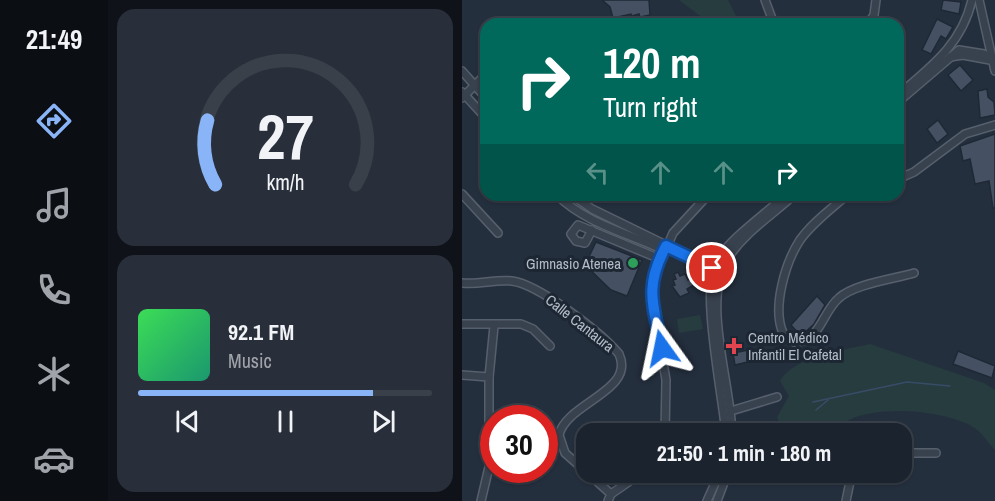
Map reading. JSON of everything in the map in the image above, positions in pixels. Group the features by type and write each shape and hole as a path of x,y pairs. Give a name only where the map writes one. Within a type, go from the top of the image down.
{"street":[{"path":"765,0 772,18"},
{"path":"872,18 876,0"},
{"path":"904,90 938,61 964,27 972,0"},
{"path":"979,0 995,71"},
{"path":"904,97 948,58 963,55 994,61"},
{"path":"462,71 480,91"},
{"path":"480,81 463,95 480,112"},
{"path":"904,176 914,172 965,134 995,125"},
{"path":"462,194 498,233"},
{"path":"564,201 574,210 602,223 657,247 666,246"},
{"path":"581,201 592,209 720,272"},
{"path":"665,423 666,380 651,289 660,259 673,233 702,201"},
{"path":"725,423 710,308 712,268 727,249 779,201"},
{"path":"732,423 716,306 720,272 742,241 787,201"},
{"path":"840,201 810,229 794,251 778,311 783,333 794,342 806,340 817,330 832,305 846,293 915,273"},
{"path":"602,223 595,231 660,259"},
{"path":"697,259 707,258 727,249"},
{"name":"Calle Cantaura","path":"462,283 481,284 497,279 526,285 548,297 619,354 622,366 618,378 565,422 559,435 565,453 610,498"},
{"path":"462,324 527,326 550,346"},
{"path":"481,501 489,467 489,377 494,326"},
{"path":"462,375 489,377"},
{"path":"731,411 777,397"},
{"path":"912,453 936,453"},
{"path":"610,498 629,483"},
{"path":"707,501 715,483"},
{"path":"717,501 724,483"},
{"path":"846,501 850,483"}],"green space":[{"path":"679,0 728,0 737,18 703,18"},
{"path":"700,315 703,329 679,333 677,319"},
{"path":"870,344 984,383 995,390 995,450 976,429 961,421 929,413 877,412 862,415 845,423 779,423 777,417 789,396 780,381 796,366 807,360"}],"building":[{"path":"602,0 649,0 650,15 640,17 639,14 632,16 631,14 613,18 610,7"},
{"path":"943,0 961,2 959,14 941,10"},
{"path":"937,19 953,27 946,39 941,36 931,54 922,50"},
{"path":"960,65 973,80 961,91 948,75"},
{"path":"987,89 988,97 994,102 995,115 980,118 978,91"},
{"path":"938,120 948,134 937,143 927,129"},
{"path":"995,134 995,208 993,208 989,181 975,184 970,159 963,161 960,146"},
{"path":"596,242 642,260 627,296 611,290 585,265"},
{"path":"678,272 680,276 685,274 694,285 687,289 689,293 680,297 672,286 675,285 673,280 676,279 674,274"},
{"path":"817,296 825,305 814,324 801,336 791,325"},
{"path":"754,349 756,360 735,365 733,353"},
{"path":"958,351 995,366 992,378 953,364"}],"waterway":[{"path":"813,402 907,382 950,386"},
{"path":"816,410 828,400"}],"place":[{"name":"Gimnasio Atenea","path":"633,263"},
{"name":"Centro Médico Infantil El Cafetal","path":"734,346"}],"route":[{"path":"662,348 651,289 654,273 666,246 690,255 712,268"}]}
